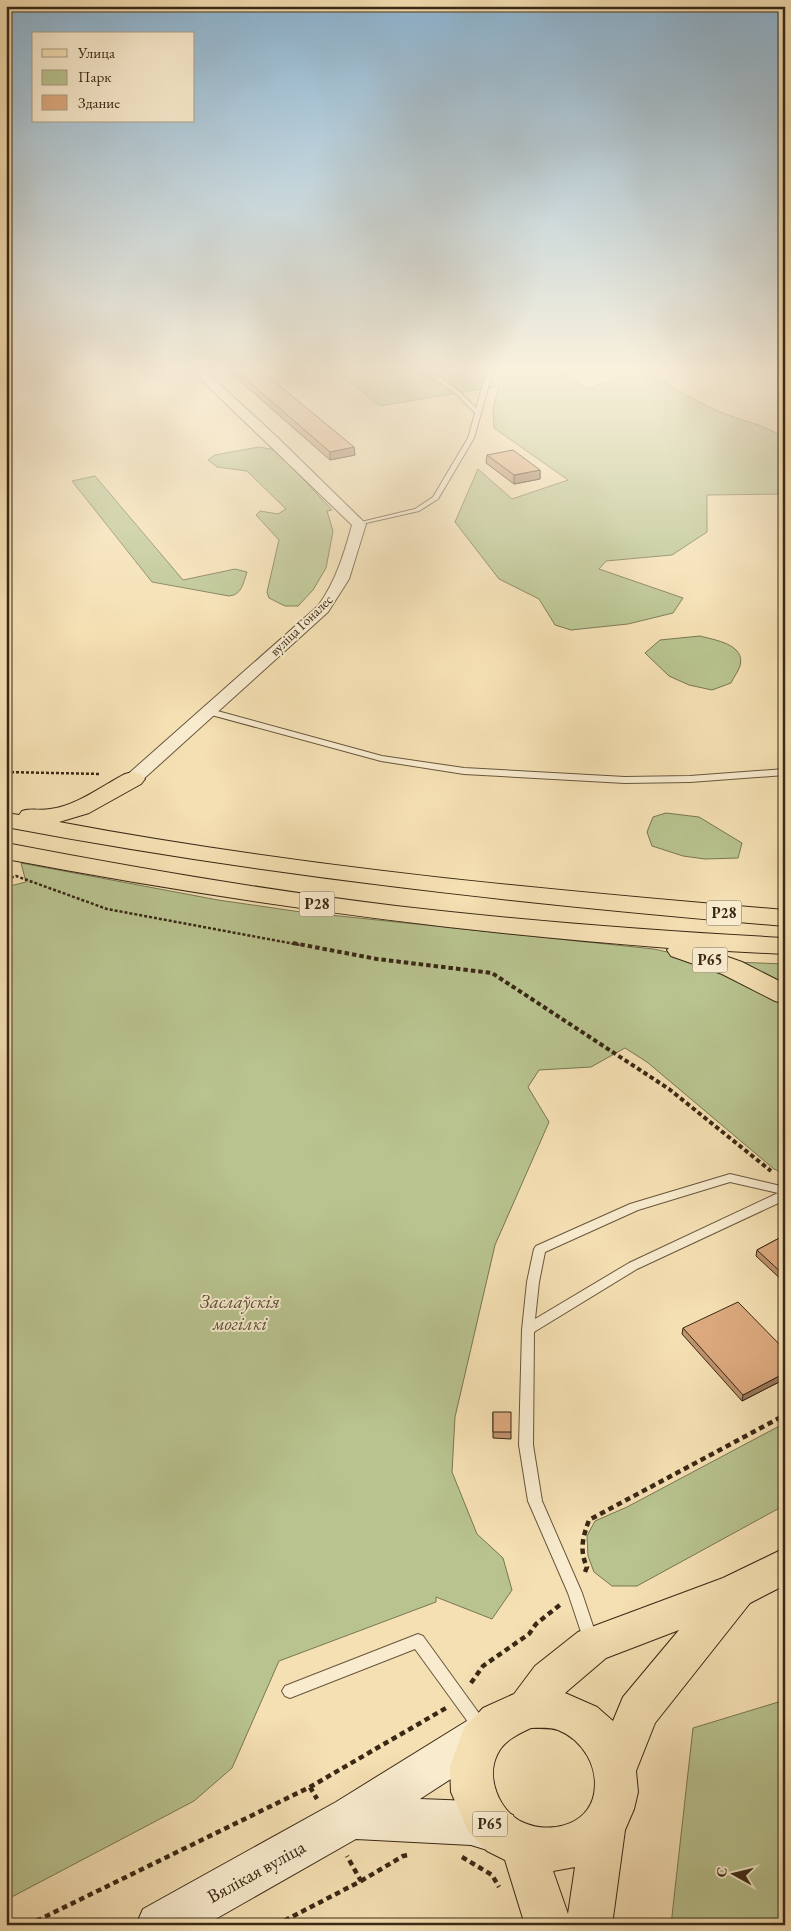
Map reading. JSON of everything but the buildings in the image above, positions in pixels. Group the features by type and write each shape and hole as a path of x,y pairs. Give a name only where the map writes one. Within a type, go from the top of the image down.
{"main road":[{"path":"6,816 51,817 80,808 133,779"},
{"path":"133,779 111,812 112,823 127,832 191,852"},
{"name":"Р28","path":"6,820 191,852 451,887 785,918"},
{"name":"Р28","path":"6,851 196,886 340,907 631,936 785,946"},
{"name":"Р65","path":"631,936 732,968 785,995"},
{"name":"Р65","path":"529,1708 550,1680 592,1645 737,1590 785,1565"},
{"name":"Р65","path":"616,1768 638,1711 737,1590"},
{"name":"Р65","path":"589,1925 603,1826 613,1808 618,1788 616,1768 609,1750 598,1734 584,1721 567,1713 548,1708 529,1708 512,1712 497,1721 472,1717 473,1756 471,1782 475,1800 484,1817 510,1839 546,1851 568,1848 587,1839 603,1826"},
{"name":"Вялікая вуліца","path":"159,1925 342,1823 472,1717"},
{"path":"342,1823 471,1823 510,1839"},
{"name":"Р65","path":"510,1839 548,1925"}],"street":[{"path":"291,457 359,524"},
{"name":"вуліца Гоналес","path":"133,779 323,609 336,593 348,570 359,524"}],"lane":[{"path":"359,524 417,510 436,498 460,457"},
{"path":"207,711 381,758 464,771 625,780 690,779 785,772"},
{"path":"592,1645 575,1593 535,1501 526,1444 528,1330 533,1282 540,1249 634,1207 730,1178 785,1191"},
{"path":"528,1330 634,1266 785,1195"},
{"path":"290,1691 418,1641 472,1717"}],"path":[{"path":"6,772 93,774"},
{"path":"6,879 16,876 107,909 377,958 492,972 668,1089 777,1176"},
{"path":"28,1925 310,1787 472,1717 482,1666 529,1634 536,1624 575,1593 587,1567 581,1554 582,1540 590,1520 785,1415"},
{"path":"342,1823 361,1880"},
{"path":"458,1854 492,1875 502,1891"},
{"path":"276,1925 403,1856 412,1855"}],"green space":[{"path":"212,457 283,457 332,510 327,511 333,531 326,568 313,590 298,606 285,606 269,598 267,592 279,540 256,515 260,511 278,514 286,509 247,471 217,467 208,460"},
{"path":"535,457 785,457 785,494 707,495 707,532 672,555 606,561 599,569 683,598 673,613 628,624 571,630 555,625 539,599 499,579 455,522 478,469 512,499 568,480"},
{"path":"95,476 183,580 235,569 247,572 239,591 229,596 152,582 72,481"},
{"path":"700,636 728,644 738,653 741,659 740,666 731,683 712,690 689,685 669,676 645,653 660,640"},
{"path":"666,813 699,817 742,843 738,858 705,859 683,856 652,846 647,832 653,817"},
{"name":"Заслаўскія могілкі","path":"21,863 218,900 301,912 654,949 689,957 785,1003 785,1174 774,1169 647,1062 625,1048 591,1067 539,1070 528,1087 549,1122 495,1245 455,1417 452,1472 477,1534 503,1558 512,1590 492,1619 436,1597 436,1602 279,1661 232,1768 194,1801 6,1900 6,887 26,882"},
{"path":"733,962 785,964 785,986"},
{"path":"785,1423 785,1505 637,1586 612,1586 594,1572 588,1556 587,1536 595,1521 627,1507"},
{"path":"785,1700 785,1925 671,1925 693,1728"}]}
